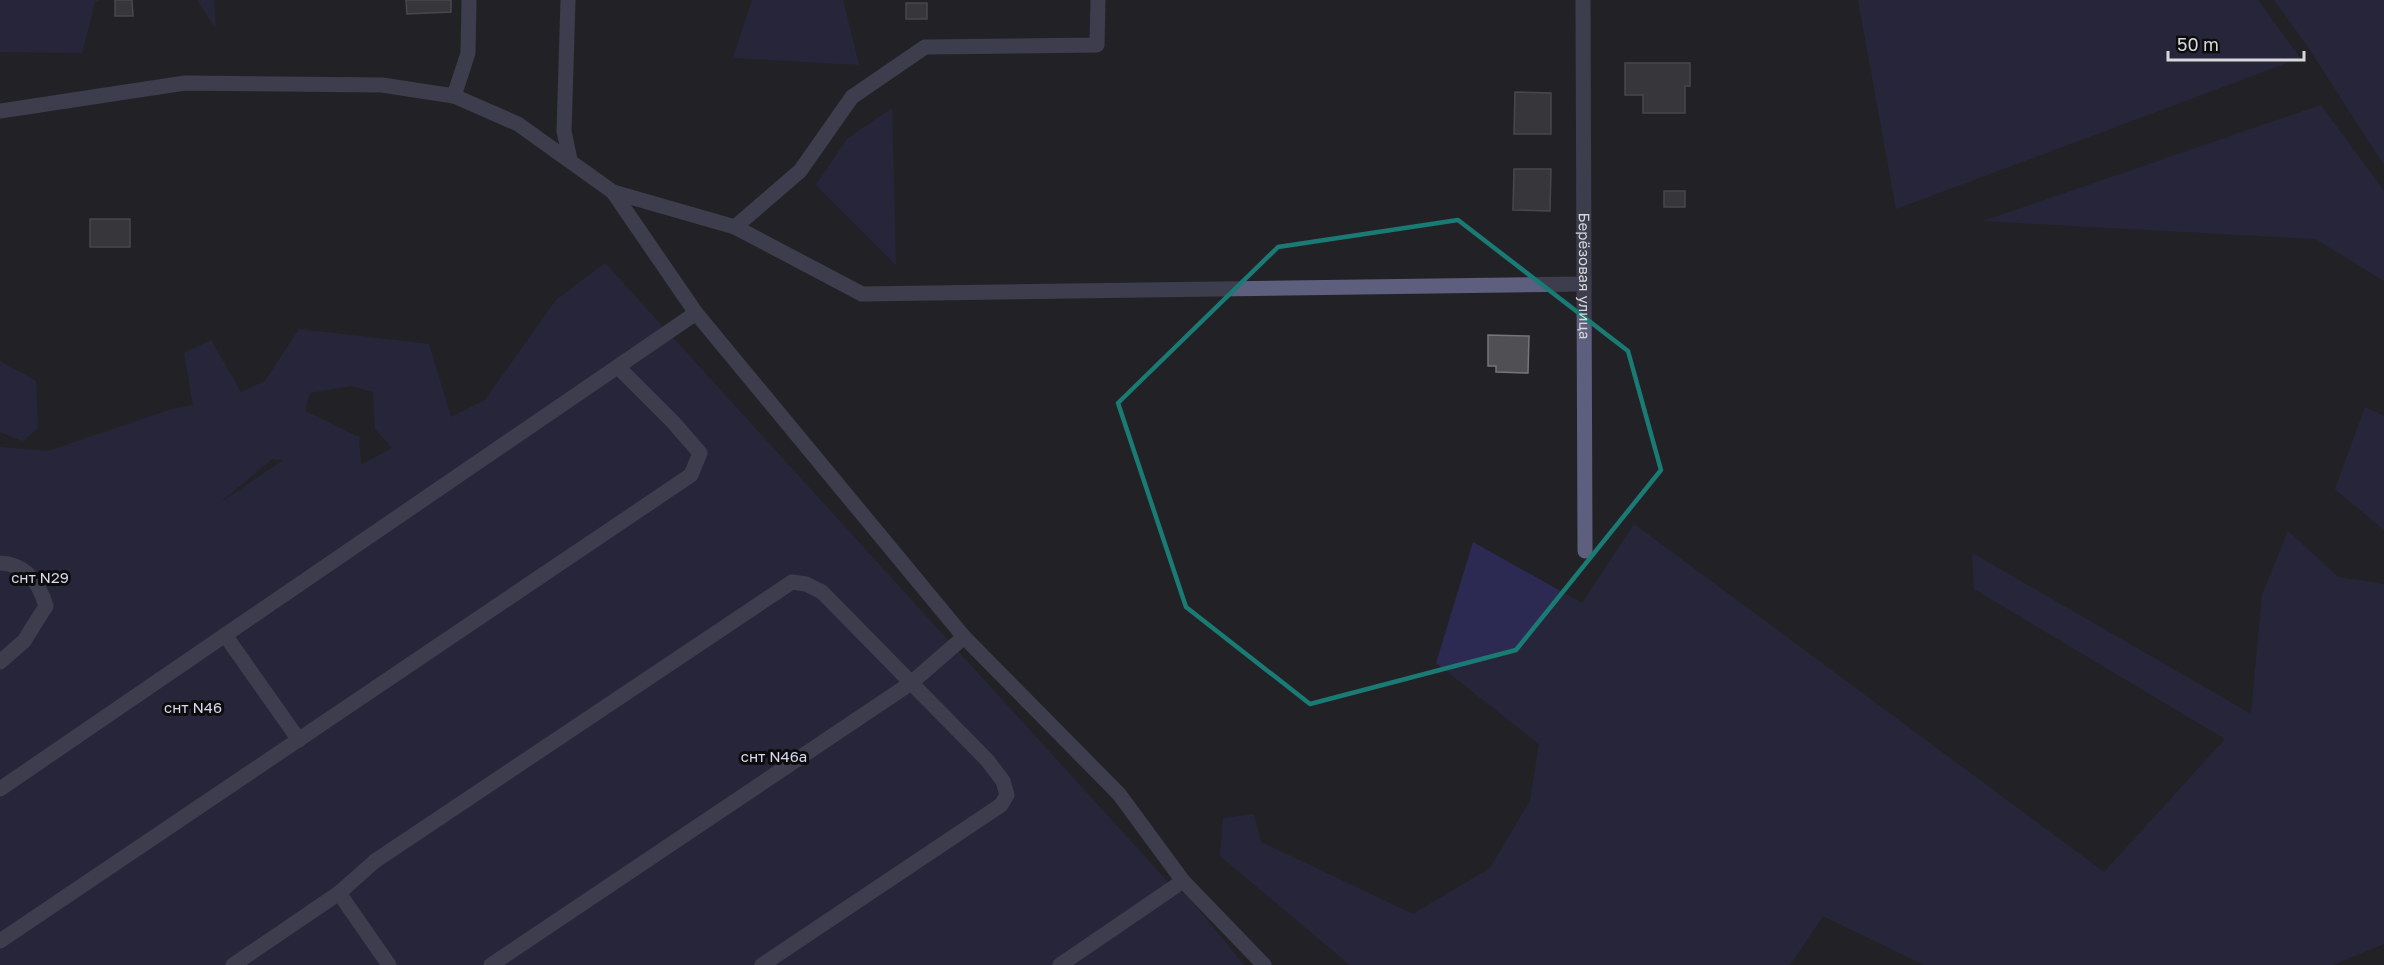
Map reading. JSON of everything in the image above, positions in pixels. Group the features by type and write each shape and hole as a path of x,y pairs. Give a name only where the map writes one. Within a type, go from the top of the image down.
{"street":[{"path":"454,96 468,53 469,0"},
{"path":"568,0 564,131 570,160"},
{"path":"735,227 800,171 852,97 925,47 1097,45 1098,0"},
{"name":"Берёзовая улица","path":"1582,0 1585,551"},
{"path":"0,111 185,83 382,86 454,96 518,124 613,192 696,313 964,636 1119,794 1183,880 1264,965"},
{"path":"613,192 735,227 862,294 1584,284"},
{"path":"0,789 696,313"},
{"path":"0,941 692,476 700,453 673,422 618,367"},
{"path":"0,563 25,570 40,584 46,606 24,641 0,662"},
{"path":"233,965 339,893 375,861 792,582 806,584 822,592 987,760 1003,781 1007,795 1001,805 762,965"},
{"path":"225,635 299,740"},
{"path":"491,965 911,683 964,636"},
{"path":"1060,965 1183,880"},
{"path":"339,893 389,965"}],"highlighted area":[{"path":"1458,220 1628,351 1661,470 1516,650 1310,704 1186,607 1118,403 1278,247"}],"green space":[{"path":"0,0 100,0 95,2 82,53 0,52"},
{"path":"197,0 214,0 216,29"},
{"path":"752,0 843,0 859,65 733,58"},
{"path":"1858,0 2258,0 2300,58 1896,209"},
{"path":"2274,0 2384,0 2384,165 2306,44"},
{"path":"2321,105 2384,191 2384,281 2316,239 1983,221"},
{"path":"892,108 896,265 816,185 847,139"},
{"path":"605,263 1169,883 1189,898 1244,965 0,965 0,447 48,451 169,410 193,405 184,353 211,340 241,392 265,381 299,329 429,344 451,417 485,400 556,300","holes":["351,386 373,392 375,429 392,448 361,465 359,437 305,411 310,393","272,459 283,460 223,501 223,500"]},
{"path":"0,361 36,381 38,428 23,441 0,432"},
{"path":"2365,407 2384,416 2384,530 2335,489"},
{"path":"1634,524 2104,872 2225,739 1974,589 1972,553 2251,714 2262,595 2288,531 2338,577 2384,584 2384,944 2332,965 1924,965 1823,916 1790,965 1350,965 1220,856 1223,818 1254,814 1261,842 1413,914 1490,868 1530,801 1539,744 1436,663 1473,542 1582,603"}],"building":[{"path":"115,0 132,0 133,16 115,16"},
{"path":"406,0 451,0 451,12 407,14"},
{"path":"906,3 927,3 927,19 906,19"},
{"path":"1625,63 1690,63 1690,86 1685,86 1685,113 1643,113 1643,95 1625,95"},
{"path":"1515,92 1551,93 1551,134 1514,134"},
{"path":"1514,169 1551,169 1550,211 1513,210"},
{"path":"1664,191 1685,191 1685,207 1664,207"},
{"path":"90,219 130,219 130,247 90,247"},
{"path":"1488,335 1529,336 1528,373 1496,372 1496,366 1488,366"}],"park label":[{"name":"снт N29","path":"40,578"},
{"name":"снт N46","path":"193,708"},
{"name":"снт N46а","path":"774,757"}]}
